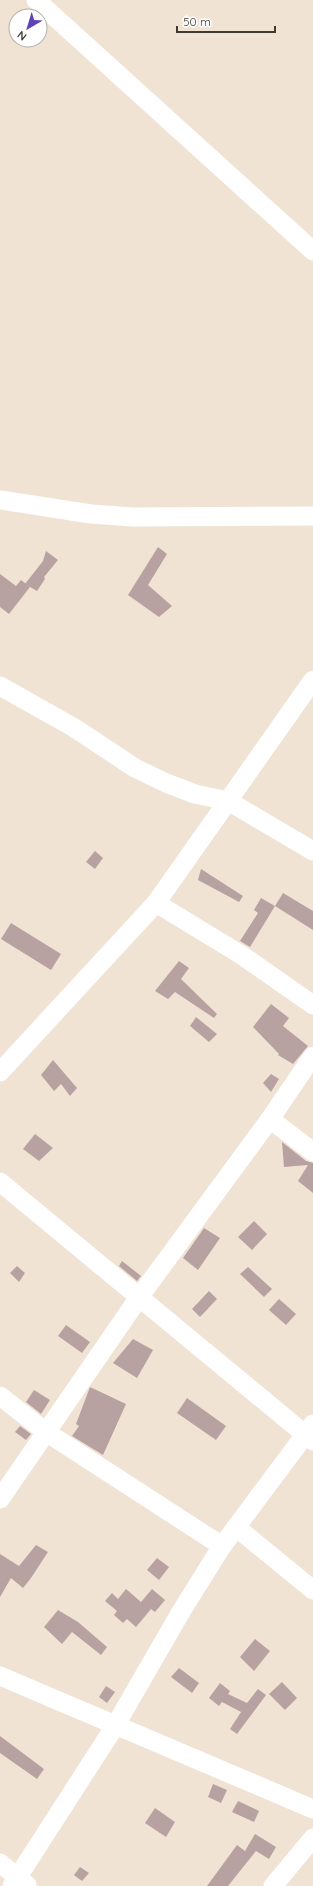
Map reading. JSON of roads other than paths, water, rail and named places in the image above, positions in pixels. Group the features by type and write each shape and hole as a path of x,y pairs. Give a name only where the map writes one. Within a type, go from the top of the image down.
{"street":[{"path":"36,0 313,251"},
{"path":"0,500 84,514 133,517 313,516"},
{"path":"0,1072 156,903 313,680"},
{"path":"0,686 73,727 135,768 166,783 188,791 228,801 313,851"},
{"path":"156,903 243,956 313,1005"},
{"path":"0,1499 140,1296 270,1119 313,1056"},
{"path":"270,1119 313,1152"},
{"path":"0,1182 310,1433 236,1526 222,1546 182,1610 115,1726 19,1883 0,1863"},
{"path":"0,1396 46,1432 222,1546"},
{"path":"236,1526 313,1590"},
{"path":"0,1676 115,1726 313,1808"},
{"path":"273,1886 313,1838"}]}
